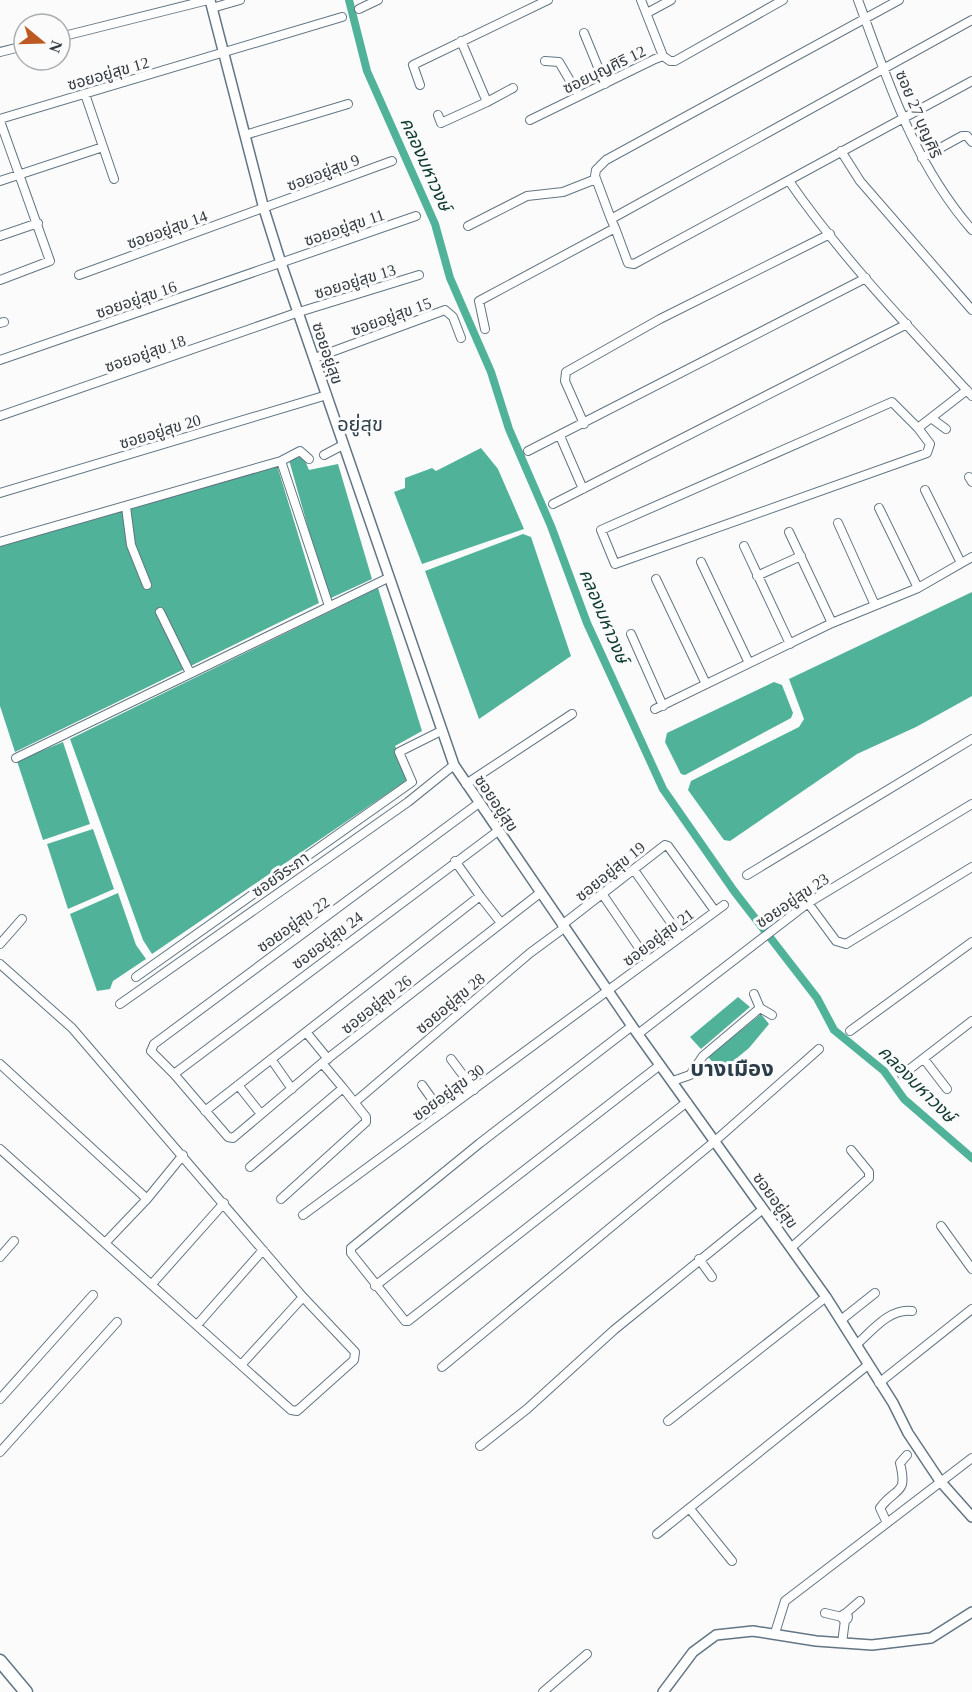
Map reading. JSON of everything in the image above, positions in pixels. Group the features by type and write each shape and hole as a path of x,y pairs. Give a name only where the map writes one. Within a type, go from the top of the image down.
{"main road":[{"path":"0,1660 26,1692"}],"street":[{"path":"72,34 210,3 240,0"},
{"path":"358,9 378,0"},
{"path":"420,85 413,65 548,0"},
{"path":"641,0 663,56"},
{"path":"647,13 670,0"},
{"name":"ซอยบุญศิริ 12","path":"530,120 663,56 670,61 675,61 783,0"},
{"name":"ซอย 27 บุญศิริ","path":"858,0 918,152 932,178 972,230"},
{"path":"899,0 606,160 596,170 596,179 628,263 634,264 972,81"},
{"name":"ซอยอยู่สุข","path":"210,3 225,53 264,209 281,263 454,765 635,1030 674,1081 826,1297 940,1481 972,1517"},
{"name":"ซอยอยู่สุข 12","path":"0,120 342,17"},
{"path":"611,219 972,20"},
{"path":"584,33 605,84"},
{"path":"461,41 487,102"},
{"path":"545,61 559,62 579,96"},
{"path":"438,115 441,123 513,88"},
{"path":"85,94 114,179"},
{"path":"245,135 348,104"},
{"path":"0,120 50,261 0,280"},
{"path":"918,152 962,136 967,136 972,142"},
{"path":"0,181 103,147"},
{"path":"841,152 859,179 972,310"},
{"name":"ซอยอยู่สุข 9","path":"264,209 392,161"},
{"path":"468,226 527,196 563,192 596,179"},
{"path":"789,181 866,278 969,393 918,428"},
{"name":"ซอยอยู่สุข 14","path":"79,275 264,209"},
{"name":"ซอยอยู่สุข 11","path":"281,263 416,216"},
{"path":"0,236 38,223"},
{"path":"485,329 479,301 615,228"},
{"path":"584,424 565,381 566,372 670,313 830,234"},
{"name":"ซอยอยู่สุข 16","path":"0,360 281,263"},
{"name":"ซอยอยู่สุข 13","path":"299,312 419,275"},
{"path":"528,451 866,278"},
{"name":"ซอยอยู่สุข 15","path":"315,358 445,310 453,317 461,338"},
{"name":"ซอยอยู่สุข 18","path":"0,416 299,312"},
{"path":"553,504 907,324"},
{"name":"ซอยอยู่สุข 20","path":"0,493 327,395"},
{"path":"892,402 918,428 930,444 927,453 615,564 601,530 892,402"},
{"path":"931,418 946,429"},
{"path":"560,436 583,489"},
{"path":"324,455 343,445"},
{"path":"0,542 281,461 300,451 309,459"},
{"path":"281,461 329,606"},
{"path":"925,490 961,563"},
{"path":"126,507 131,545 147,585"},
{"path":"879,508 918,588"},
{"path":"838,522 874,603"},
{"path":"789,532 832,623"},
{"path":"744,546 790,644"},
{"path":"757,576 801,556"},
{"path":"654,710 874,603 918,588 972,557"},
{"path":"701,562 749,663"},
{"path":"16,758 388,578"},
{"path":"656,579 706,684"},
{"path":"160,612 190,674"},
{"path":"631,634 663,706"},
{"path":"466,783 572,714"},
{"path":"136,977 412,782 399,752 441,731"},
{"path":"747,875 972,740"},
{"name":"ซอยจิระภา","path":"120,1004 408,802 454,765"},
{"name":"ซอยอยู่สุข 22","path":"174,1074 151,1051 154,1044 479,803"},
{"name":"ซอยอยู่สุข 23","path":"375,1286 351,1253 351,1248 480,1143 808,903 972,804"},
{"name":"ซอยอยู่สุข 24","path":"174,1074 454,861 498,831"},
{"name":"ซอยอยู่สุข 19","path":"563,926 664,845 667,845 715,911"},
{"path":"454,861 501,923"},
{"path":"808,903 836,940 846,944 972,867"},
{"path":"634,870 681,937"},
{"name":"ซอยอยู่สุข 26","path":"205,1111 230,1138 540,893"},
{"path":"174,1074 205,1111 480,896"},
{"path":"603,896 648,961"},
{"name":"ซอยอยู่สุข 21","path":"609,992 724,905"},
{"path":"0,944 22,919"},
{"name":"ซอยอยู่สุข 28","path":"355,1102 563,926"},
{"path":"850,1031 972,942"},
{"path":"0,964 72,1028 303,1296 355,1352 354,1360 294,1411 0,1149"},
{"name":"ซอยอยู่สุข 30","path":"303,1215 579,1011 609,992"},
{"path":"754,994 760,1008 772,1015"},
{"path":"674,1081 690,1076 703,1056 760,1008"},
{"path":"902,1075 972,1021"},
{"path":"280,1199 366,1122 366,1117 343,1088 306,1032"},
{"path":"442,1367 715,1142 819,1049"},
{"path":"271,1059 292,1089"},
{"path":"451,1059 474,1090"},
{"path":"924,1059 947,1089"},
{"path":"0,1064 147,1199"},
{"path":"660,1065 375,1286 405,1321 408,1321 687,1102"},
{"path":"238,1085 261,1114"},
{"path":"422,1085 442,1113"},
{"path":"250,1167 343,1088"},
{"path":"792,1247 869,1178 869,1172 851,1150"},
{"path":"105,1243 147,1199 183,1155"},
{"path":"153,1284 224,1203"},
{"path":"480,1446 699,1259 763,1209"},
{"path":"941,1226 972,1269"},
{"path":"0,1257 14,1241"},
{"path":"197,1325 263,1250"},
{"path":"699,1259 712,1277"},
{"path":"841,1320 875,1293"},
{"path":"0,1399 93,1295"},
{"path":"242,1364 303,1296"},
{"path":"669,1421 826,1297"},
{"path":"879,1383 972,1308"},
{"path":"856,1345 892,1313 902,1309 912,1311"},
{"path":"0,1452 117,1322"},
{"path":"657,1534 868,1365"},
{"path":"887,1523 880,1508 902,1488 904,1479 900,1463 907,1455"},
{"path":"775,1632 785,1601 972,1458"},
{"path":"690,1509 732,1561"},
{"path":"842,1643 844,1617 861,1601"},
{"path":"663,1692 693,1652 707,1640 741,1631 775,1632 842,1643 872,1645 931,1638 972,1612"},
{"path":"825,1613 844,1617"},
{"path":"543,1692 587,1654"}],"shaded area":[{"path":"481,448 498,469 524,529 422,564 394,492 405,488 405,478 432,468 436,471"},
{"path":"303,456 309,470 338,464 372,579 331,598 327,595 289,460"},
{"path":"276,462 319,603 15,752 0,706 0,544"},
{"path":"523,534 531,537 571,656 479,719 425,571"},
{"path":"378,588 422,731 395,746 410,778 152,954 143,940 70,739"},
{"path":"972,592 972,696 916,727 857,754 730,841 724,840 688,790 691,781 799,727 804,719 789,679"},
{"path":"774,682 782,685 793,713 791,718 685,775 681,774 665,742 667,733"},
{"path":"63,742 90,824 43,840 17,761"},
{"path":"93,829 114,889 68,909 47,844"},
{"path":"118,893 136,945 146,959 113,981 110,989 97,991 70,914"},
{"path":"738,997 750,1007 701,1049 690,1037"},
{"path":"761,1014 769,1024 749,1048 721,1071 708,1057"}],"waterway":[{"name":"คลองมหาวงษ์","path":"349,0 367,71 435,224 450,278 491,372 509,429 551,526 587,623 663,789 734,891 817,998 834,1030 884,1071 904,1099 972,1158"}],"district":[{"name":"อยู่สุข","path":"360,424"},
{"name":"บางเมือง","path":"732,1068"}]}
